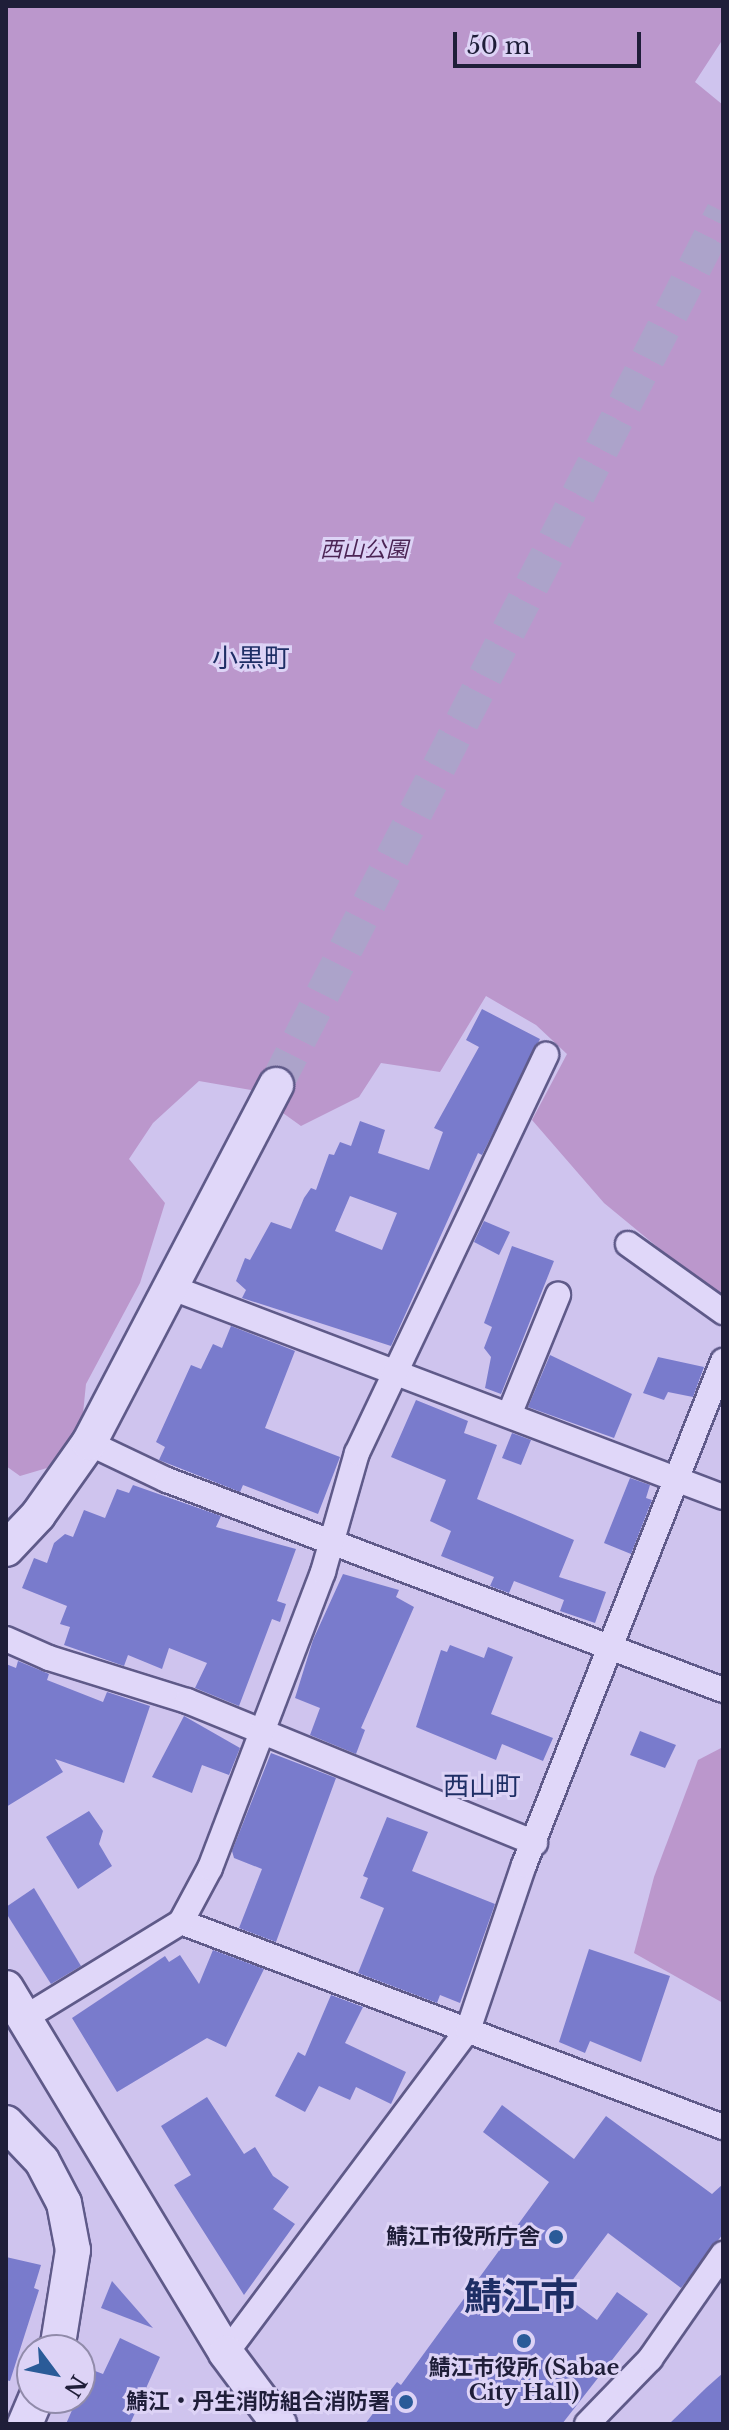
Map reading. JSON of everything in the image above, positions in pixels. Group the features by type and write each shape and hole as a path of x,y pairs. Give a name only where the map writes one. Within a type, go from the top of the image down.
{"street":[{"path":"26,2017 181,1922 210,1868 330,1543 357,1453 546,1055"},
{"path":"6,1549 38,1515 89,1443 276,1085"},
{"path":"628,1244 723,1312"},
{"path":"170,1287 395,1376 509,1415 723,1497"},
{"path":"509,1415 558,1295"},
{"path":"226,2353 468,2030 535,1843 723,1361"},
{"path":"89,1443 330,1543 723,1690"},
{"path":"6,1639 49,1658 187,1701 535,1843"},
{"path":"181,1922 723,2127"},
{"path":"6,1988 226,2353 279,2424"},
{"path":"6,2123 42,2161 64,2203 73,2250 60,2334"},
{"path":"587,2424 650,2359 723,2254"}],"green space":[{"name":"西山公園","path":"6,6 723,6 723,39 695,82 723,105 723,1301 604,1203 532,1120 567,1054 536,1025 486,996 440,1072 381,1063 359,1097 301,1126 251,1090 199,1081 153,1123 129,1159 165,1203 140,1283 86,1384 82,1423 47,1468 20,1476 6,1466"},
{"path":"723,1747 723,2003 634,1953 654,1877 698,1760"}],"building":[{"path":"482,1009 540,1039 482,1155 478,1153 391,1346 242,1298 246,1290 236,1281 245,1258 250,1260 271,1222 291,1229 304,1198 311,1188 316,1190 329,1154 334,1155 340,1142 351,1146 360,1121 385,1130 378,1153 429,1170 443,1132 434,1128 479,1047 466,1040","holes":["350,1196 397,1213 382,1250 335,1231"]},
{"path":"484,1221 510,1232 499,1255 474,1242"},
{"path":"512,1246 554,1261 501,1394 485,1388 491,1357 484,1348 492,1327 484,1323"},
{"path":"231,1326 295,1351 265,1428 340,1457 318,1514 243,1485 240,1492 159,1460 165,1447 156,1442 191,1365 201,1369 213,1344 222,1348"},
{"path":"550,1355 632,1394 614,1438 528,1407"},
{"path":"658,1357 704,1367 693,1397 668,1392 664,1400 643,1393"},
{"path":"416,1400 468,1421 464,1433 497,1445 477,1499 574,1540 559,1577 606,1592 595,1623 560,1611 564,1600 514,1581 509,1593 490,1586 494,1577 441,1556 451,1531 430,1521 446,1480 391,1457"},
{"path":"512,1433 531,1440 521,1465 502,1458"},
{"path":"630,1478 650,1485 646,1498 652,1500 631,1554 604,1543"},
{"path":"133,1485 221,1516 216,1527 296,1549 277,1601 286,1604 280,1622 272,1619 239,1706 195,1688 207,1663 169,1648 162,1669 128,1655 124,1666 64,1645 70,1627 60,1624 67,1606 22,1588 34,1558 47,1563 54,1543 65,1534 73,1537 84,1510 105,1518 117,1489 129,1493"},
{"path":"343,1574 399,1590 396,1597 414,1607 361,1728 365,1730 356,1754 310,1735 320,1708 295,1698 313,1640"},
{"path":"450,1645 484,1658 488,1647 513,1657 491,1714 553,1738 543,1761 502,1744 496,1760 416,1727 441,1650 447,1652"},
{"path":"18,1661 49,1674 47,1680 103,1702 107,1692 150,1706 124,1783 55,1759 63,1772 6,1807 6,1664 16,1668"},
{"path":"184,1716 240,1748 229,1775 202,1765 192,1793 152,1777"},
{"path":"640,1731 676,1745 665,1768 630,1755"},
{"path":"271,1753 336,1778 276,1942 239,1928 262,1869 234,1858 232,1851"},
{"path":"89,1811 103,1831 99,1844 112,1866 78,1889 46,1837"},
{"path":"387,1817 428,1832 412,1871 495,1904 460,2003 440,1995 437,2003 358,1973 384,1908 360,1898 368,1878 363,1876"},
{"path":"34,1888 81,1966 51,1984 6,1913 6,1907"},
{"path":"589,1949 670,1976 641,2062 590,2041 585,2053 559,2042"},
{"path":"213,1950 264,1969 226,2047 207,2038 117,2092 72,2018 165,1956 169,1962 180,1955 199,1984"},
{"path":"331,1995 363,2007 345,2043 406,2072 391,2104 356,2087 350,2100 319,2086 305,2112 275,2096 298,2052 305,2056"},
{"path":"207,2097 244,2154 255,2147 273,2176 289,2187 273,2209 295,2224 244,2295 174,2185 191,2175 161,2126"},
{"name":"鯖江市役所庁舎","path":"502,2105 574,2159 606,2116 712,2194 723,2184 723,2234 681,2288 608,2233 562,2294 597,2320 617,2292 648,2314 562,2424 365,2424 397,2382 401,2385 549,2182 483,2132"},
{"path":"6,2257 41,2265 34,2288 39,2290 25,2334 16,2334 16,2362 10,2381 6,2380"},
{"path":"112,2281 153,2328 101,2308"},
{"path":"120,2338 160,2357 130,2424 66,2424 70,2414 96,2414 96,2371 103,2374"},
{"path":"723,2373 723,2424 669,2424 706,2388"}],"tunnel":[{"path":"276,1085 723,212"}],"place":[{"name":"鯖江市役所庁舎","path":"556,2237"},
{"name":"鯖江市役所 (Sabae City Hall)","path":"524,2341"},
{"name":"鯖江・丹生消防組合消防署","path":"406,2402"}],"district":[{"name":"小黒町","path":"251,659"},
{"name":"西山町","path":"482,1787"},
{"name":"鯖江市","path":"521,2297"}]}
